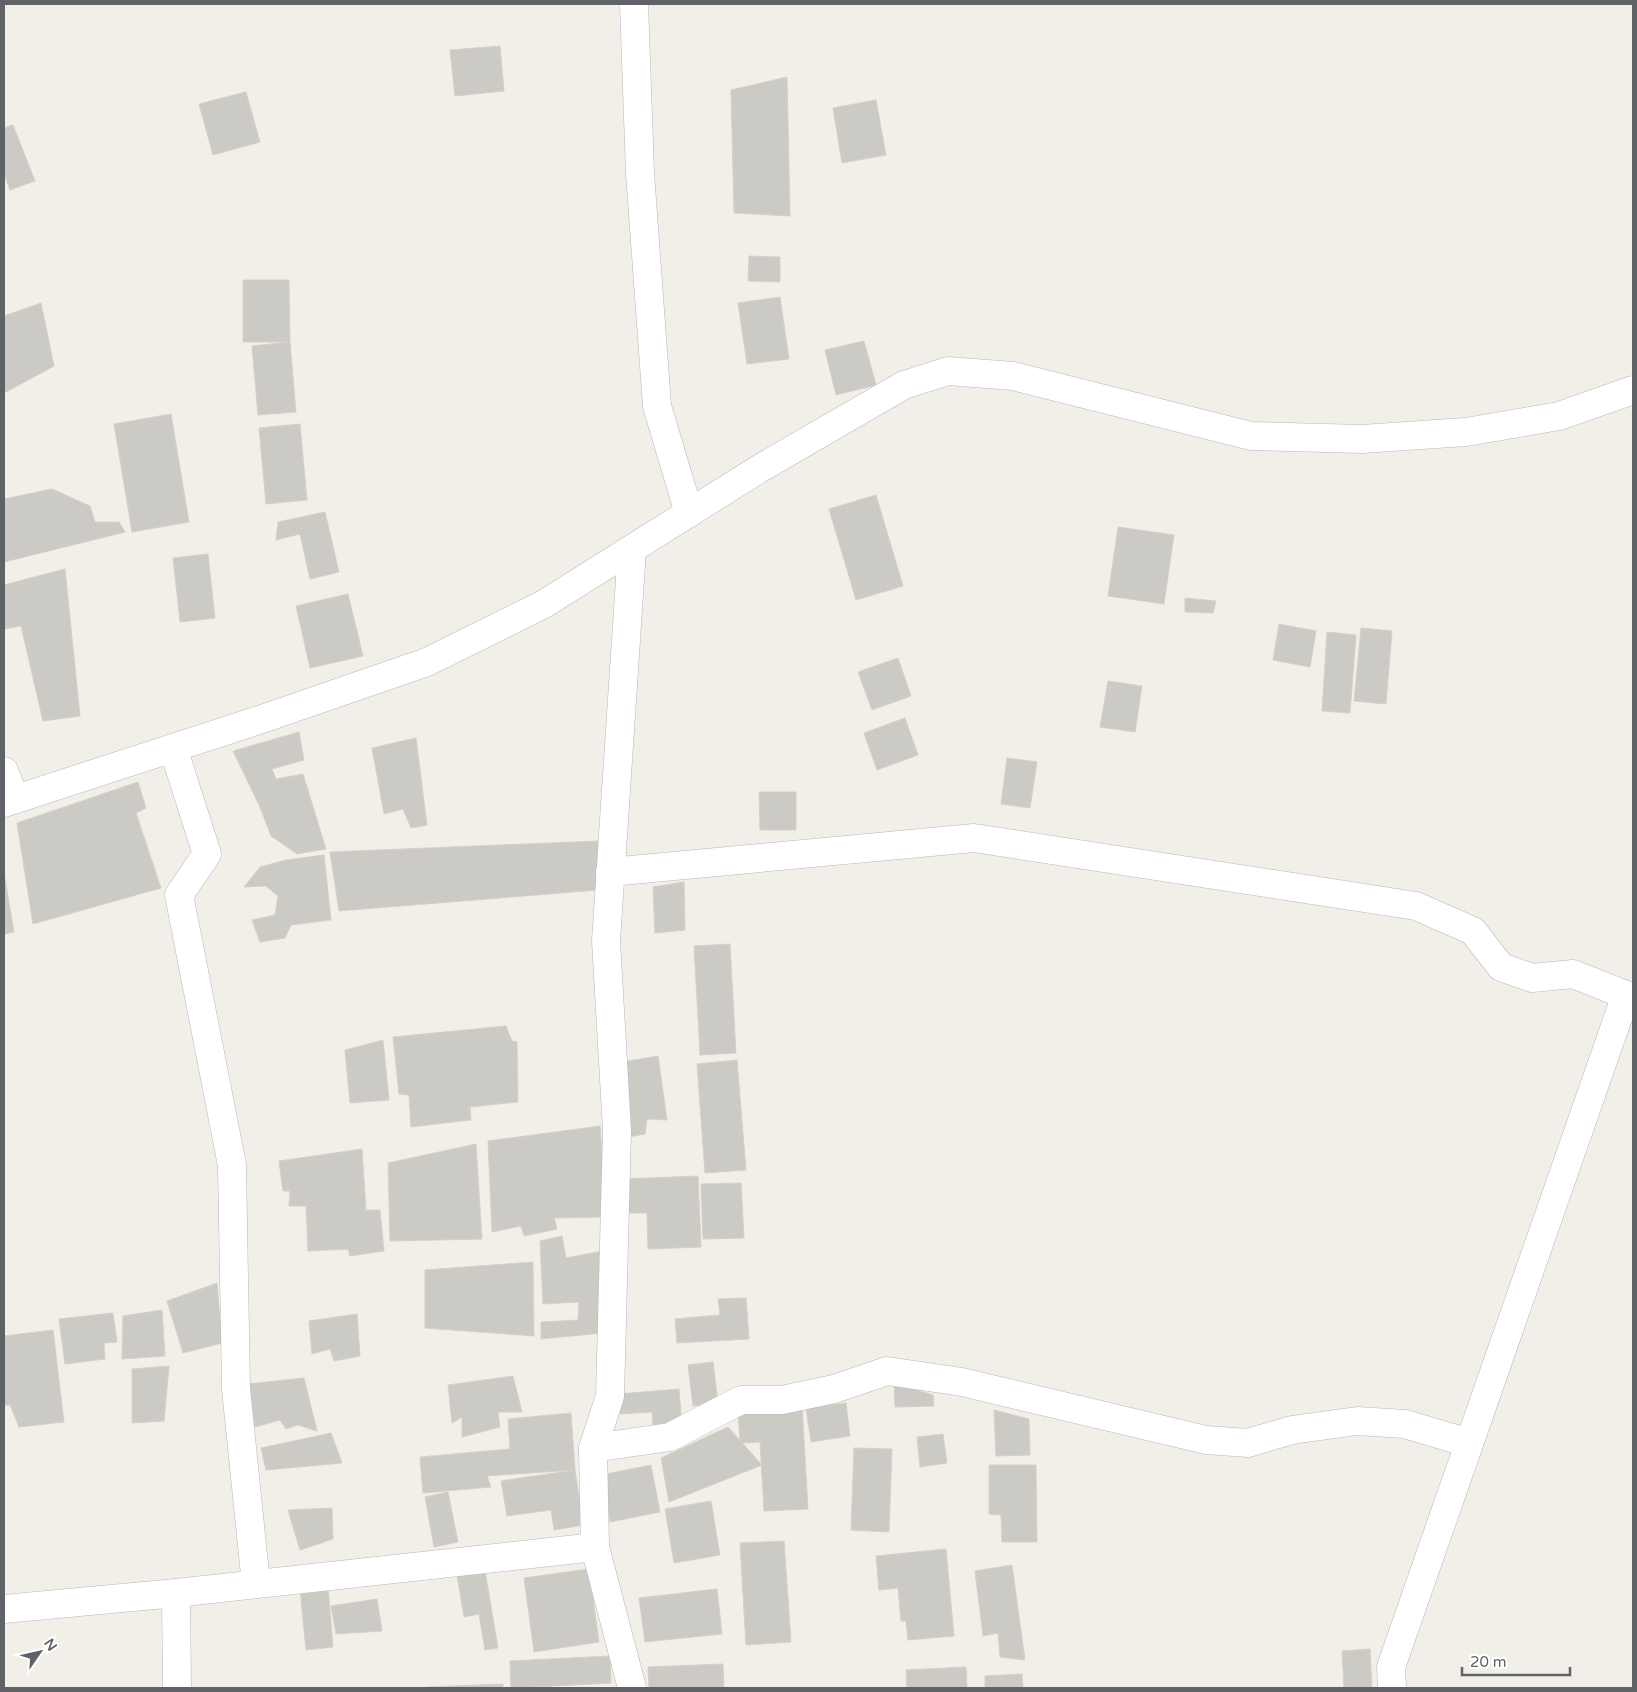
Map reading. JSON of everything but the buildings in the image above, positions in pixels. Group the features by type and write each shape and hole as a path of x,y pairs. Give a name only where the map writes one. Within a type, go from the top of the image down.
{"street":[{"path":"634,4 640,173 658,406 689,513"},
{"path":"4,771 9,801 427,662 544,604 759,469 904,385 948,371 1013,376 1251,436 1362,439 1466,432 1559,416 1633,390"},
{"path":"632,549 606,941 617,1130 610,1396 593,1448 595,1547 632,1688"},
{"path":"173,748 207,854 179,895 232,1165 236,1389 256,1584"},
{"path":"610,872 974,838 1416,906 1473,931 1501,967 1532,978 1573,974 1626,995 1391,1667 1392,1688"},
{"path":"593,1448 670,1437 741,1400 782,1400 834,1390 887,1371 962,1382 1206,1440 1248,1442 1292,1430 1357,1421 1405,1424 1469,1443"},
{"path":"4,1609 176,1593 595,1547"},
{"path":"176,1593 177,1688"}]}
